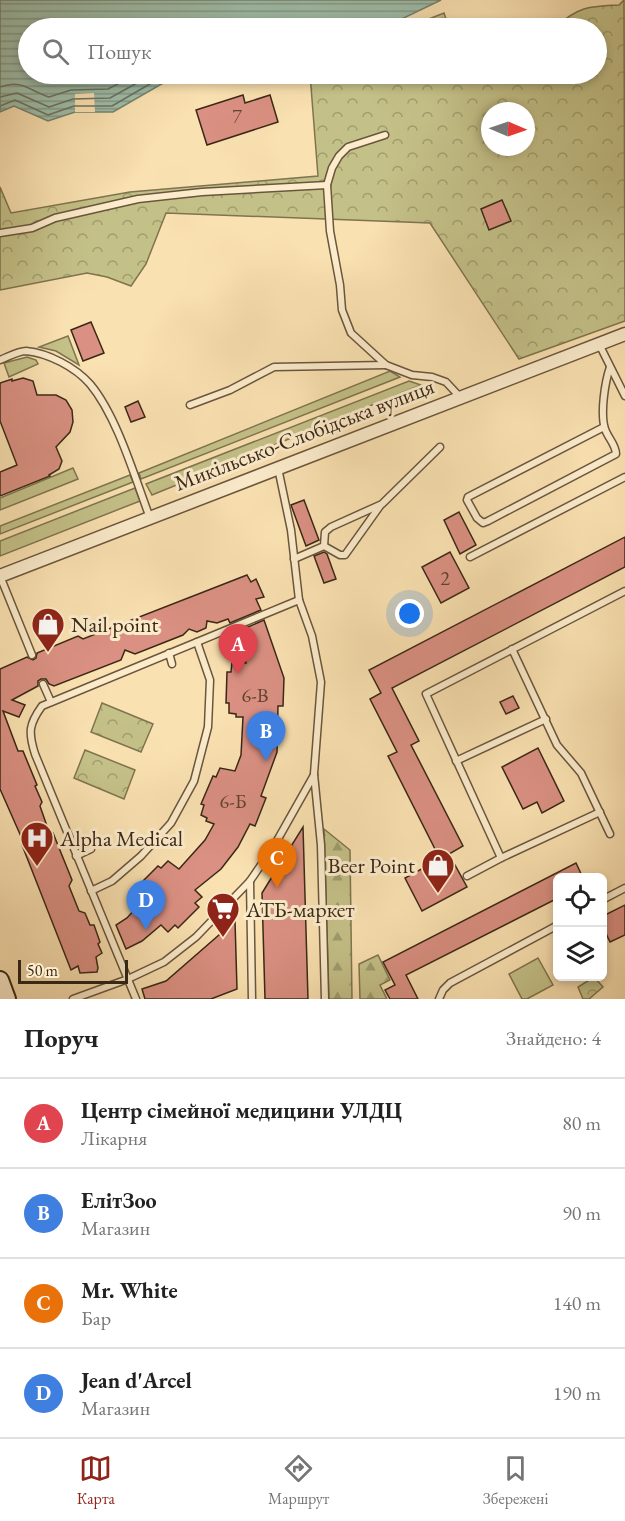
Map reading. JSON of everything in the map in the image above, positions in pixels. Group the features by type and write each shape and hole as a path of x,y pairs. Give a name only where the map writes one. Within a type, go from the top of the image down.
{"street":[{"name":"Микільсько-Слобідська вулиця","path":"0,576 625,334"},
{"path":"0,980 7,999"}],"lane":[{"path":"385,135 348,147 335,162 327,185 330,231 342,310 351,333 386,365 412,375 432,377 446,382 461,397"},
{"path":"0,233 32,228 55,218 138,199 202,192 327,185"},
{"path":"599,344 625,396"},
{"path":"0,360 24,351 50,356 88,382 114,427 150,518"},
{"path":"190,405 230,390 274,367 386,365"},
{"path":"604,428 468,497 467,500 477,518 483,522 488,521 616,454 616,449 604,428 604,386 610,367"},
{"path":"324,546 340,555 345,555 382,504 440,447"},
{"path":"278,468 291,530 299,600 312,636 321,682 314,774 321,845 325,999"},
{"path":"470,557 625,477"},
{"path":"324,546 327,529 382,504"},
{"path":"294,559 324,546"},
{"path":"0,576 32,655"},
{"path":"501,858 426,694 625,591"},
{"path":"136,999 34,754 30,738 32,720 42,706 299,600"},
{"path":"91,891 112,881 141,856 171,823 194,781 208,727 210,680 197,642"},
{"path":"512,649 558,745 582,772 610,834"},
{"path":"169,653 172,664"},
{"path":"43,684 51,702"},
{"path":"456,761 546,719"},
{"path":"72,999 128,979 164,962 196,937 250,881 274,846 314,774"},
{"path":"467,876 600,812"},
{"path":"76,856 91,849"},
{"path":"250,881 252,999"},
{"path":"607,898 625,888"},
{"path":"439,999 443,990 450,983 554,927"}],"green space":[{"path":"624,0 625,321 519,359 430,223 166,213 146,264 131,286 107,277 87,273 0,290 0,187 11,213 130,192 318,176 311,84 607,84 607,18 567,18 584,9 619,5"},
{"path":"444,13 446,18 431,18"},
{"path":"68,336 79,365 56,351 39,347"},
{"path":"27,357 36,360 38,364 9,377 4,363"},
{"path":"390,371 400,377 141,479 139,473"},
{"path":"409,381 421,385 152,495 146,484"},
{"path":"73,468 78,479 0,510 0,498"},
{"path":"130,475 133,482 0,534 0,526"},
{"path":"135,488 140,501 0,556 0,541"},
{"path":"102,703 153,724 141,752 91,732"},
{"path":"85,750 135,770 124,799 74,778"},
{"path":"324,829 350,850 352,999 329,999"},
{"path":"378,955 390,980 380,985 387,999 360,999 359,964"},
{"path":"538,958 553,985 527,999 522,999 509,974"},
{"path":"588,981 598,981 603,987 589,999 583,999 578,987"}],"water":[{"path":"0,0 441,0 404,18 18,18 18,84 162,84 113,112 75,112 48,121 14,106 0,112"}],"pier":[{"path":"94,93 95,112 75,112 75,94"}],"building":[{"path":"243,95 245,103 270,95 278,122 207,145 196,110"},
{"path":"502,200 511,221 489,230 481,209"},
{"path":"91,322 104,353 83,361 71,330"},
{"path":"23,378 33,381 37,395 56,395 66,400 72,410 73,422 70,432 56,447 62,461 59,469 50,476 0,496 0,472 17,465 0,421 0,383"},
{"path":"138,401 145,417 131,422 125,407"},
{"path":"304,500 319,540 306,546 291,505"},
{"path":"459,512 476,545 460,554 444,520"},
{"path":"625,537 625,567 392,688 419,741 411,745 463,846 449,854 467,887 422,911 405,878 440,859 388,756 397,752 370,699 381,693 369,670"},
{"path":"324,552 327,554 336,579 324,583 314,556"},
{"path":"450,552 469,588 441,603 422,567"},
{"path":"247,575 251,582 256,579 264,597 256,599 261,610 230,623 228,619 217,623 207,621 206,628 197,632 189,629 183,635 135,654 125,650 121,660 54,686 46,679 41,679 38,681 38,686 12,700 25,705 19,717 3,711 18,751 23,751 37,785 35,786 42,802 40,806 72,880 69,886 79,911 85,913 90,925 94,925 100,942 98,944 102,953 96,957 97,972 80,973 78,966 71,970 22,845 23,841 0,789 0,669 27,657 33,660 37,653 78,636 83,639"},
{"path":"264,620 284,678 283,706 278,706 277,752 261,796 266,798 255,826 250,824 238,847 221,869 195,890 202,897 195,903 199,907 178,928 175,925 168,932 161,925 142,941 126,949 116,925 127,918 137,907 135,905 138,902 132,897 140,890 137,887 158,866 161,868 168,861 179,869 205,840 214,824 206,821 207,818 201,815 204,805 201,804 213,776 216,777 220,768 235,771 241,755 243,717 236,717 236,714 229,713 229,703 226,703 227,672 231,672 232,662 246,663 234,633"},
{"path":"513,696 519,708 506,714 500,702"},
{"path":"538,748 564,801 542,813 537,802 523,809 502,767"},
{"path":"303,827 308,999 265,999 262,893"},
{"path":"576,863 581,873 557,873"},
{"path":"553,875 553,901 406,975 418,999 390,999 385,990 395,985 383,962"},
{"path":"625,905 625,935 610,942 607,936 607,914"},
{"path":"235,921 237,989 211,999 145,999 142,989 166,981"}],"place":[{"name":"Nail point","path":"48,653"},
{"name":"Центр сімейної медицини УЛДЦ","path":"238,674"},
{"name":"ЕлітЗоо","path":"266,761"},
{"name":"Alpha Medical","path":"37,867"},
{"name":"Mr. White","path":"277,888"},
{"name":"Beer Point","path":"438,894"},
{"name":"Jean d'Arcel","path":"146,930"},
{"name":"АТБ-маркет","path":"223,938"}]}
